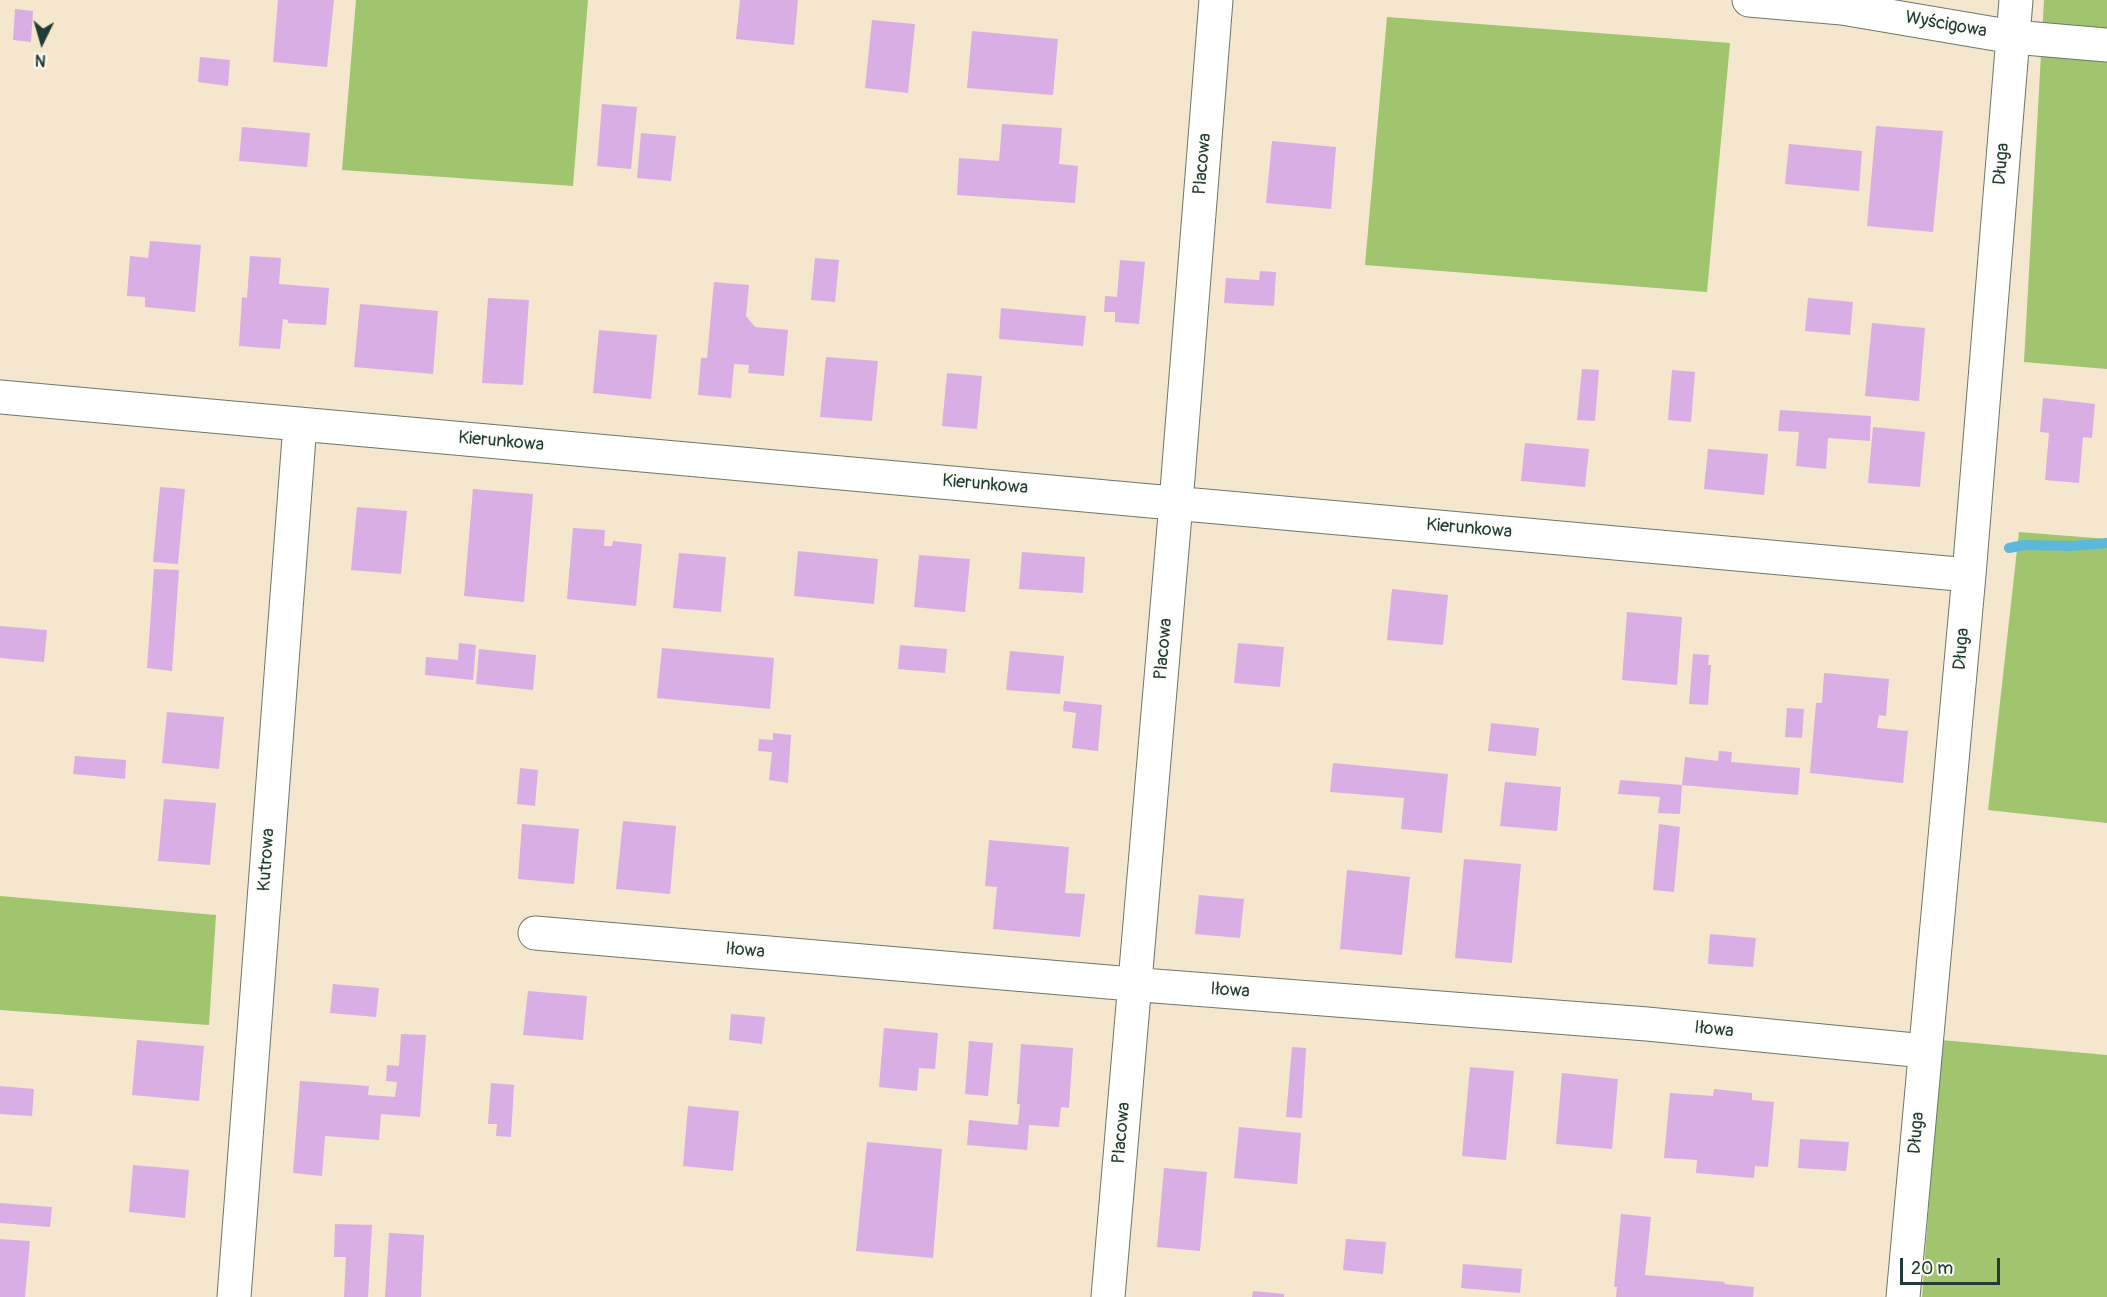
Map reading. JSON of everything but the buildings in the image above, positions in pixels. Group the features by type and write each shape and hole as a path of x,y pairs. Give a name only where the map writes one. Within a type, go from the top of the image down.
{"street":[{"name":"Placowa","path":"1108,1297 1216,0"},
{"name":"Wyścigowa","path":"1749,0 1842,8 2013,37 2107,45"},
{"name":"Długa","path":"1903,1297 1969,575 2016,0"},
{"name":"Kierunkowa","path":"0,397 1969,575"},
{"name":"Kutrowa","path":"234,1297 300,424"},
{"name":"Iłowa","path":"535,933 1135,984 1647,1024 1924,1051"}],"green space":[{"path":"356,0 588,0 573,186 342,170"},
{"path":"2044,0 2107,0 2107,369 2024,362"},
{"path":"1387,17 1730,43 1707,292 1365,265"},
{"path":"2019,532 2107,539 2107,823 1988,810"},
{"path":"0,896 216,915 209,1025 0,1010"},
{"path":"1941,1040 2107,1055 2107,1297 1922,1297"}],"waterway":[{"path":"2009,548 2024,545 2072,546 2107,543"}]}
